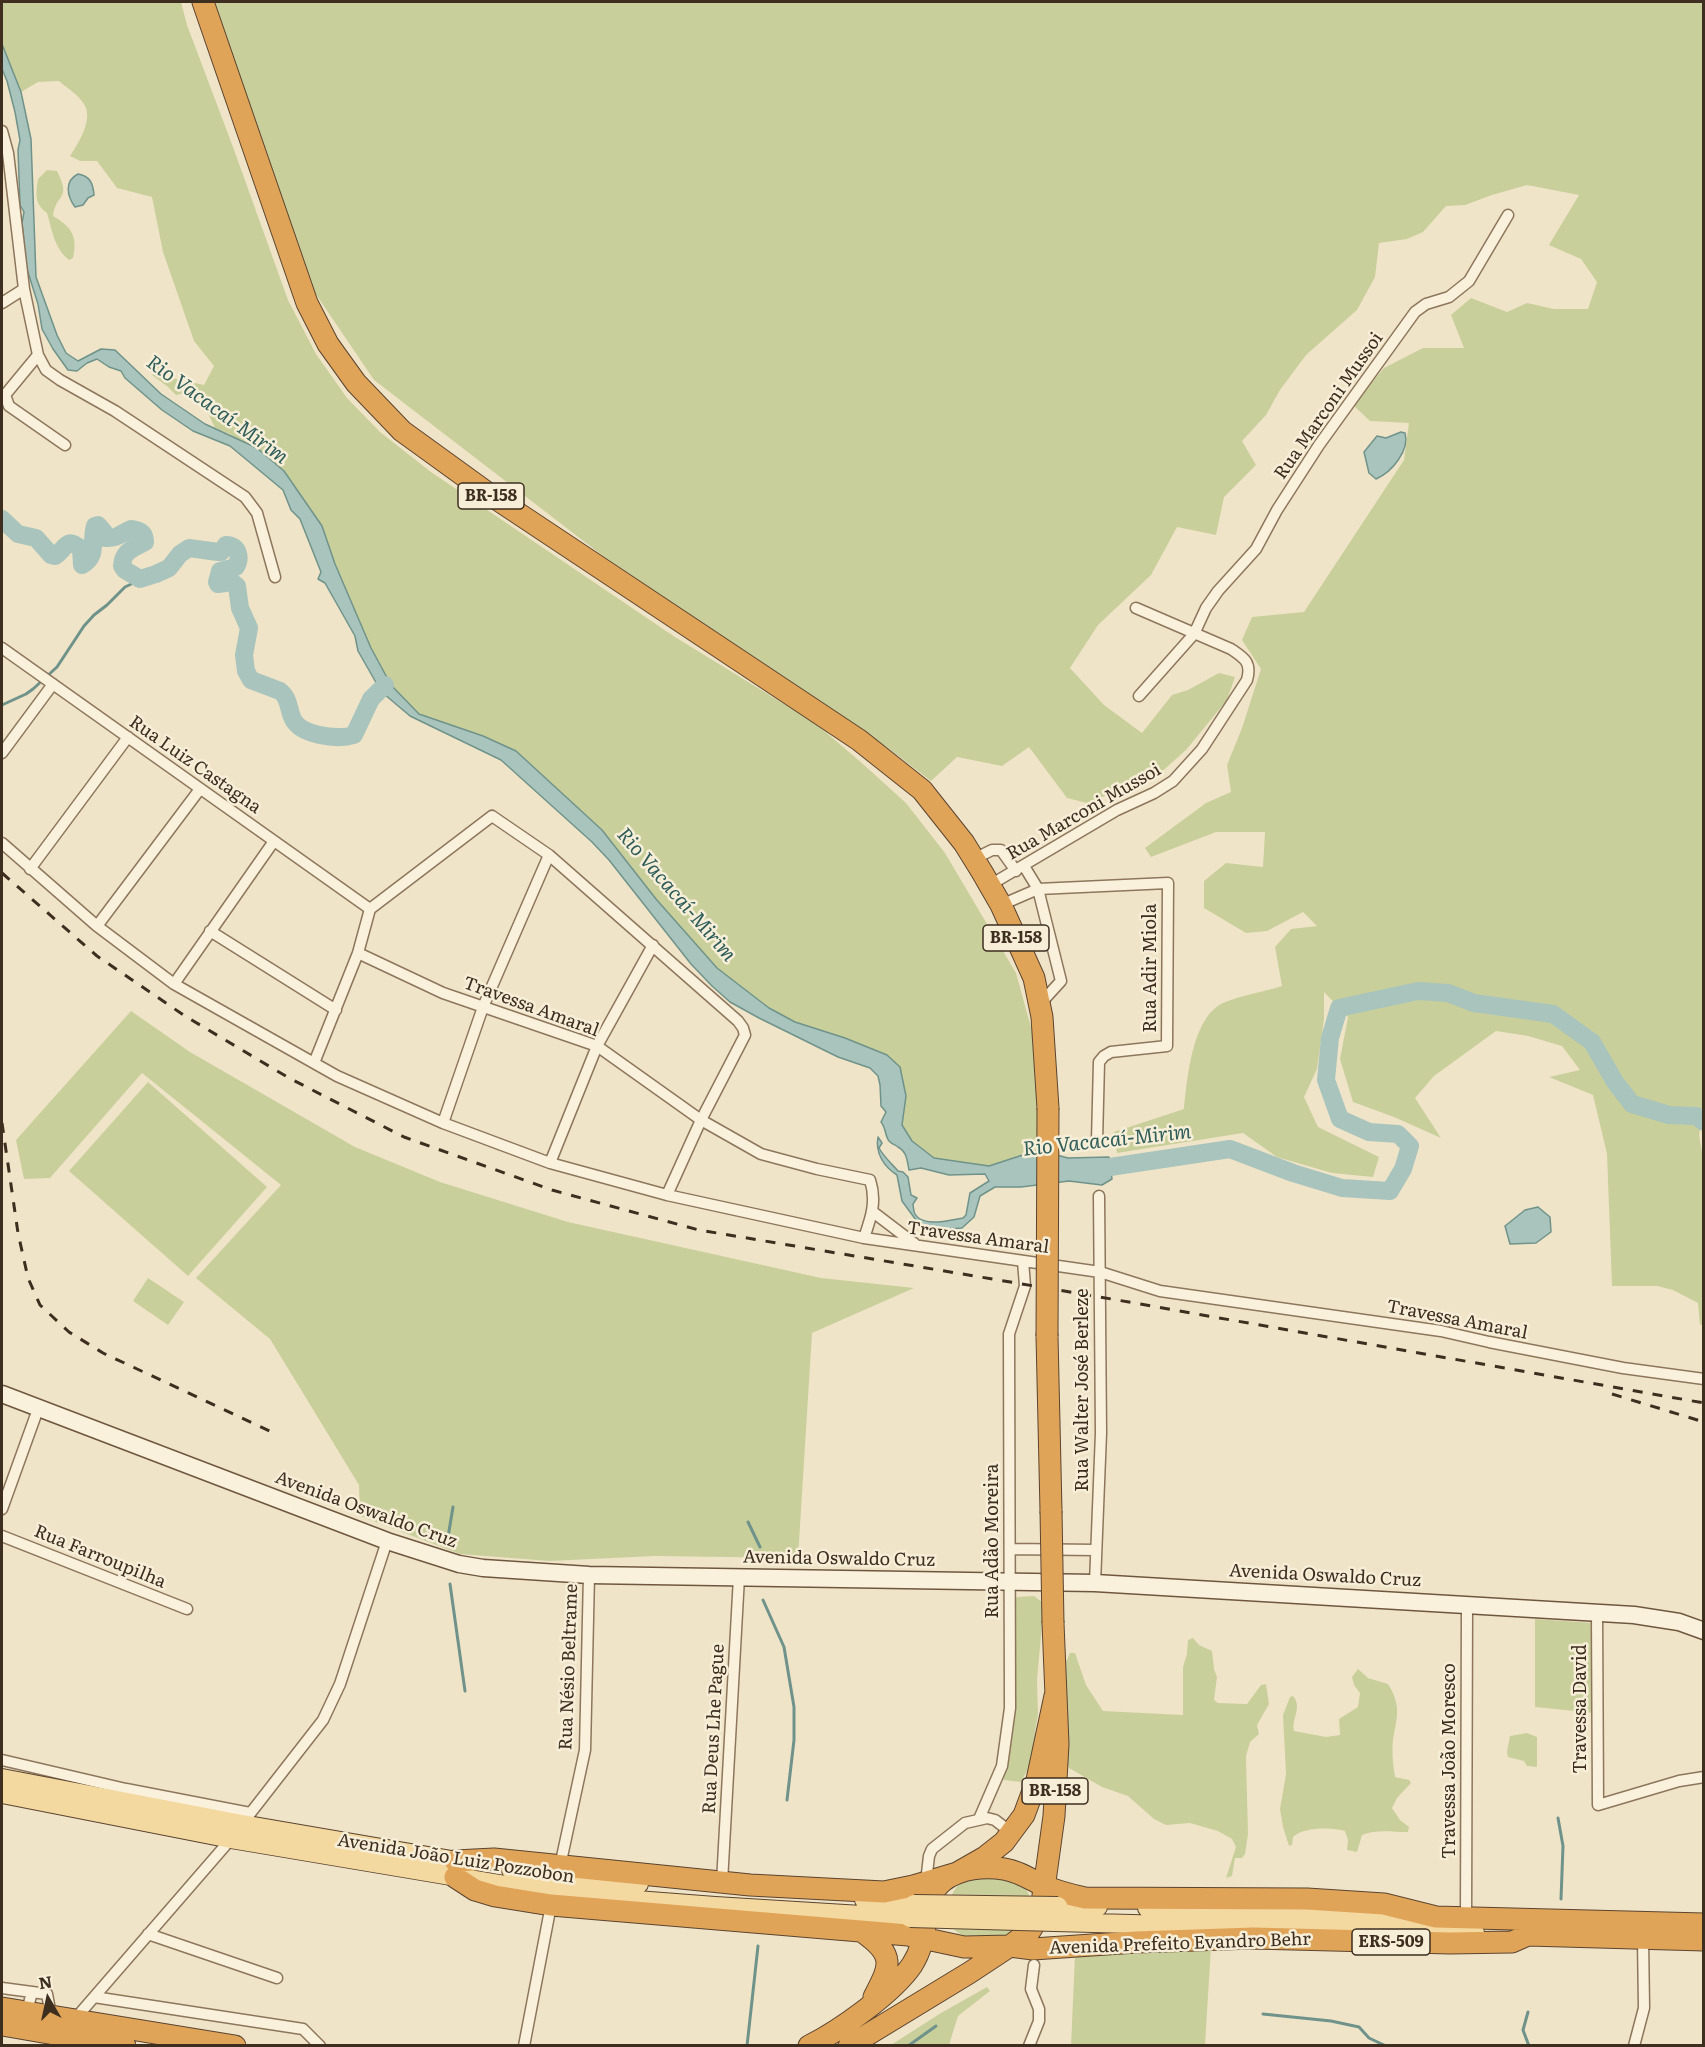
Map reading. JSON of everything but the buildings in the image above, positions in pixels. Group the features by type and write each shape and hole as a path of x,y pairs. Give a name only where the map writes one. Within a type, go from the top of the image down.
{"highway":[{"name":"BR-158","path":"203,2 307,303 328,344 356,383 402,431 489,494 859,740 922,790 974,859 990,885 1034,978 1040,1005 1046,1056 1048,1108 1047,1336 1058,1744 1054,1815 1042,1903 1038,1918 1030,1931 1010,1946 849,2046"},
{"name":"BR-158","path":"808,2046 847,2022 895,1985 920,1952 925,1937 927,1912 932,1893 944,1880 994,1851 1012,1833 1024,1815 1037,1780 1055,1696"},
{"path":"1010,1946 964,1947 925,1937 551,1905 495,1896 475,1890 455,1869 494,1859 722,1882 884,1892 973,1869 1005,1869 1044,1885"},
{"name":"Avenida Prefeito Evandro Behr","path":"1044,1885 1085,1898 1307,1899 1384,1904 1436,1917 1704,1924"},
{"path":"864,1933 879,1944 887,1960 886,1973 870,2005"},
{"name":"Avenida Prefeito Evandro Behr","path":"1010,1946 1052,1948 1252,1938 1450,1943 1512,1942 1528,1935 1704,1940"},
{"path":"2,2008 30,2001 51,2015 235,2046"},
{"path":"2,2025 125,2046"}],"main road":[{"name":"Avenida João Luiz Pozzobon","path":"2,1778 455,1869 912,1911 1057,1914"},
{"name":"Avenida João Luiz Pozzobon","path":"2,1794 241,1825"},
{"name":"Avenida Prefeito Evandro Behr","path":"1057,1914 1436,1917"},
{"name":"Avenida Prefeito Evandro Behr","path":"1057,1914 1528,1935"}],"street":[{"path":"2,131 8,153 24,289 38,355 46,369 60,380 115,411 245,497 257,513 275,577"},
{"name":"Rua Marconi Mussoi","path":"1139,696 1194,634 1206,608 1218,591 1256,549 1277,510 1319,445 1415,312 1426,304 1449,297 1469,280 1509,215"},
{"path":"2,303 24,289"},
{"path":"38,355 5,395 5,400 9,406 65,445"},
{"name":"Rua Marconi Mussoi","path":"990,885 1117,810 1154,793 1173,781 1202,749 1247,680 1250,671 1245,658 1231,649 1136,608"},
{"name":"Rua Luiz Castagna","path":"2,648 370,909"},
{"path":"2,753 53,684"},
{"path":"30,869 128,737"},
{"path":"98,926 200,789"},
{"path":"314,1063 358,953 370,909 492,816 549,855 653,945 743,1028 745,1035 701,1120 667,1195"},
{"path":"174,984 274,841"},
{"path":"2,843 98,926 174,984 337,1076 443,1123 550,1163 667,1195 864,1238"},
{"path":"974,859 992,850 1001,850 1038,889 1061,981 1040,1005"},
{"path":"443,1123 483,1007 549,855"},
{"name":"Rua Adir Miola","path":"1038,889 1167,883 1167,1046 1110,1052 1099,1062 1097,1141"},
{"path":"1001,905 1038,889"},
{"path":"210,932 336,1010"},
{"path":"550,1163 597,1046 653,945"},
{"name":"Travessa Amaral","path":"358,953 443,993 597,1046 701,1120 761,1154 870,1180 874,1192 873,1212 864,1238 1100,1272 1160,1291 1441,1330 1489,1342 1623,1368 1704,1379"},
{"name":"Rua Walter José Berleze","path":"1095,1583 1101,1433 1099,1196"},
{"path":"873,1212 917,1246"},
{"name":"Rua Adão Moreira","path":"979,1819 1002,1766 1010,1708 1009,1334 1025,1286 1023,1261"},
{"name":"Avenida Oswaldo Cruz","path":"2,1394 387,1541 459,1564 483,1568 589,1575 1095,1583 1597,1612 1679,1622 1704,1631"},
{"path":"2,1509 38,1409"},
{"name":"Rua Farroupilha","path":"2,1536 187,1609"},
{"path":"75,2019 241,1825 323,1720 340,1684 387,1541"},
{"path":"1010,1549 1096,1550"},
{"name":"Rua Nésio Beltrame","path":"560,1866 585,1750 589,1575"},
{"name":"Rua Deus Lhe Pague","path":"722,1882 739,1577"},
{"name":"Travessa João Moresco","path":"1466,1917 1467,1604"},
{"name":"Travessa David","path":"1597,1612 1598,1805 1679,1781 1704,1777"},
{"path":"2,1760 126,1789 241,1825"},
{"path":"926,1882 932,1849 965,1823 987,1818 995,1820 1012,1833"},
{"path":"524,2046 551,1905"},
{"path":"148,1934 277,1978"},
{"path":"1634,2046 1644,2008 1643,1939"},
{"path":"1029,2046 1039,2021 1039,2009 1031,1989 1034,1965"},
{"path":"2,1988 30,2001"},
{"path":"94,1997 303,2029 320,2046"}],"green space":[{"path":"2,2 181,2 187,25 288,300 316,354 347,398 380,432 431,472 675,637 815,723 906,803 945,853 1016,973 1032,1031 1038,1150 989,1166 934,1158 912,1141 902,1125 906,1096 900,1067 845,1038 795,1022 769,1008 717,968 656,899 602,830 516,752 483,736 419,714 391,685 371,648 335,564 322,526 230,434 215,428 207,411 186,393 176,395 152,375 159,361 173,378 204,385 214,366 194,341 163,252 152,197 117,188 97,161 80,161 70,156 85,127 86,108 78,96 59,81 38,82 21,92 2,44"},
{"path":"214,2 1703,2 1704,1108 1699,1135 1704,1164 1703,1324 1700,1325 1698,1303 1673,1290 1657,1286 1612,1286 1607,1154 1593,1095 1549,1077 1580,1070 1562,1046 1528,1036 1496,1031 1434,1076 1415,1098 1441,1138 1353,1102 1340,1059 1348,1017 1324,992 1324,1019 1317,1069 1304,1097 1318,1127 1379,1157 1373,1177 1332,1173 1277,1157 1243,1133 1117,1153 1114,1132 1184,1109 1189,1066 1204,1021 1223,1003 1282,986 1275,947 1291,929 1317,926 1303,912 1267,931 1246,933 1204,908 1204,881 1226,863 1263,867 1265,832 1216,832 1151,857 1145,848 1206,803 1231,792 1227,765 1261,669 1242,640 1252,617 1304,612 1404,460 1409,423 1370,421 1353,405 1384,368 1423,348 1464,348 1451,315 1471,298 1507,312 1527,303 1554,309 1588,309 1597,282 1581,259 1549,245 1579,195 1527,185 1465,205 1446,206 1423,232 1407,239 1379,243 1375,277 1357,310 1306,355 1280,390 1266,415 1242,441 1256,465 1224,497 1216,535 1177,527 1151,575 1098,625 1070,668 1104,705 1142,733 1172,695 1188,690 1219,673 1235,677 1227,700 1186,750 1158,775 1087,803 1067,798 1029,747 1002,766 957,757 931,781 892,751 603,556 374,380 313,290"},
{"path":"47,170 57,171 63,187 62,196 53,216 65,224 74,238 73,258 69,260 60,250 47,213 40,206 37,198 38,179"},
{"path":"131,1011 190,1052 355,1147 440,1182 568,1222 821,1278 914,1288 812,1333 798,1558 655,1556 550,1561 460,1554 360,1516 359,1485 270,1339 196,1278 281,1185 142,1073 50,1178 24,1179 16,1140"},
{"path":"148,1082 267,1187 188,1276 69,1171"},
{"path":"148,1278 184,1302 168,1325 133,1301"},
{"path":"1034,1596 1042,1602 1043,1613 1037,1680 1038,1714 1035,1747 1029,1767 1021,1782 1004,1780 1003,1775 1016,1623 1014,1602 1017,1597"},
{"path":"1535,1619 1593,1623 1594,1713 1535,1707"},
{"path":"1193,1638 1199,1645 1212,1651 1217,1677 1214,1700 1218,1703 1247,1704 1261,1685 1266,1684 1269,1704 1257,1725 1259,1734 1250,1742 1246,1756 1248,1834 1245,1854 1242,1858 1235,1858 1232,1876 1226,1878 1236,1847 1232,1839 1218,1831 1190,1823 1166,1825 1154,1819 1128,1796 1102,1787 1069,1768 1064,1754 1066,1662 1070,1653 1075,1653 1086,1685 1103,1711 1183,1715 1183,1667 1188,1640"},
{"path":"1358,1669 1368,1678 1388,1684 1395,1697 1397,1714 1392,1750 1395,1777 1409,1780 1411,1783 1397,1798 1392,1808 1400,1820 1409,1827 1408,1832 1367,1833 1362,1835 1357,1852 1347,1850 1348,1840 1345,1831 1333,1829 1304,1831 1293,1837 1292,1845 1289,1846 1280,1809 1286,1774 1283,1715 1290,1697 1293,1696 1297,1705 1294,1731 1326,1737 1340,1735 1339,1719 1358,1707 1360,1693 1352,1677"},
{"path":"1527,1733 1537,1737 1537,1767 1527,1766 1524,1761 1508,1757 1510,1736"},
{"path":"983,1876 1015,1880 1025,1887 1032,1901 1017,1933 995,1938 978,1938 963,1935 952,1927 948,1913 954,1890 965,1880"},
{"path":"1211,1947 1205,2045 1071,2046 1075,1955"},
{"path":"987,1987 990,1991 958,2016 949,2045 891,2045 941,2013"}],"water":[{"name":"Rio Vacacaí-Mirim","path":"2,44 21,92 31,139 36,277 66,353 78,361 101,349 115,350 161,394 205,424 257,448 284,471 322,526 335,564 371,648 391,685 419,714 483,736 516,751 602,830 656,899 717,968 769,1008 795,1022 845,1038 887,1055 900,1067 906,1096 902,1125 912,1141 934,1158 989,1166 1038,1150 1068,1158 1109,1157 1112,1179 1102,1185 1069,1181 1021,1187 995,1187 980,1196 974,1217 962,1228 924,1231 902,1201 897,1175 884,1164 879,1154 878,1137 882,1143 879,1148 883,1154 898,1171 908,1177 911,1195 917,1198 913,1204 915,1213 924,1221 937,1222 963,1218 966,1215 970,1193 989,1181 985,1174 949,1175 921,1168 909,1170 905,1154 889,1141 881,1122 886,1112 881,1106 878,1076 870,1068 838,1057 730,1002 691,964 609,860 592,842 501,760 410,716 384,694 377,695 378,686 358,651 355,636 325,583 318,579 321,572 300,519 291,510 283,490 230,446 193,431 162,410 125,378 121,371 97,359 77,371 68,370 53,349 42,329 38,304 26,266 22,223 24,212 20,205 18,150 20,140 15,112 2,69"},
{"path":"78,174 90,181 94,195 88,198 83,205 75,207 68,189 70,181"},
{"path":"1401,432 1405,433 1406,440 1402,453 1394,466 1376,479 1369,473 1364,452 1377,436 1386,438"},
{"path":"1538,1207 1550,1217 1551,1232 1536,1243 1510,1244 1505,1226 1525,1210"}],"waterway":[{"path":"2,519 18,534 36,538 51,555 55,556 69,543 76,545 81,549 82,565 92,552 95,526 98,525 104,532 105,538 116,537 131,529 139,531 143,534 145,542 124,556 122,566 140,579 169,568 180,554 189,548 221,552 226,545 234,547 238,553 236,567 220,571 217,582 218,584 232,582 237,586 240,608 249,628 244,655 246,671 251,680 283,694 292,717 302,729 329,737 354,735 371,699 385,685"},
{"path":"2,705 33,689 57,667 94,615 125,587 144,578"},
{"name":"Rio Vacacaí-Mirim","path":"1086,1168 1110,1167 1230,1149 1293,1173 1342,1188 1390,1191 1403,1169 1410,1146 1398,1134 1369,1132 1340,1119 1326,1080 1330,1038 1339,1008 1418,991 1448,993 1474,1003 1553,1014 1592,1042 1615,1082 1632,1104 1669,1115 1696,1116 1704,1122"},
{"path":"448,1537 453,1507"},
{"path":"748,1522 760,1547"},
{"path":"450,1584 465,1691"},
{"path":"763,1600 784,1647 794,1707 794,1740 787,1800"},
{"path":"1558,1818 1563,1846 1561,1899"},
{"path":"747,2046 758,1946"},
{"path":"1528,2012 1523,2030 1529,2046"},
{"path":"1263,2014 1331,2021 1359,2027 1369,2038 1386,2046"},
{"path":"908,2046 936,2026"}],"railway":[{"path":"2,873 97,956 185,1016 289,1078 404,1137 552,1190 699,1230 1100,1297 1704,1403"},
{"path":"2,1123 18,1233 28,1278 40,1305 69,1332 103,1353 276,1434"},
{"path":"1612,1394 1704,1422"}]}
